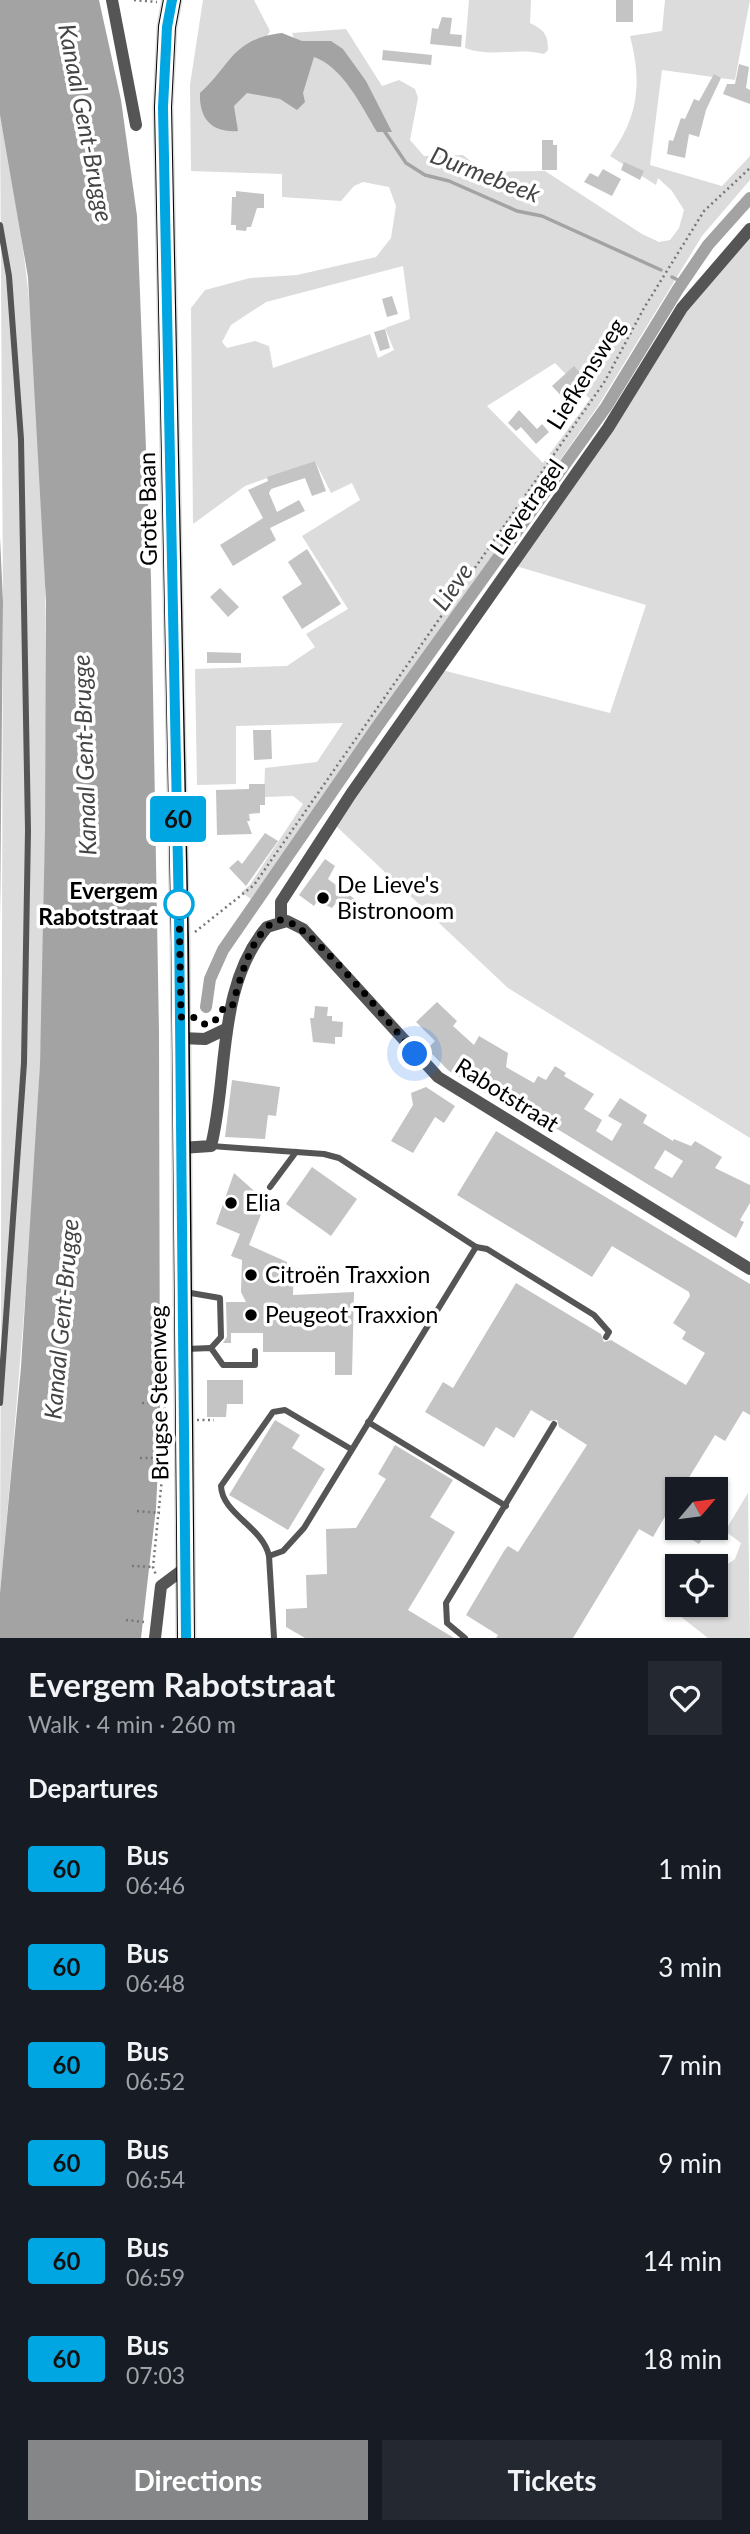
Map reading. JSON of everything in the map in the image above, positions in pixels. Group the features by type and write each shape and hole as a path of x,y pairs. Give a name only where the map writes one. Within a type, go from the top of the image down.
{"main road":[{"name":"Grote Baan","path":"172,2 163,107 181,1017"},
{"name":"Brugse Steenweg","path":"181,1017 186,1638"}],"street":[{"path":"112,0 136,125"},
{"name":"Lievetragel","path":"281,920 281,902 351,794 608,428 682,308 750,229"},
{"path":"181,1148 211,1146 226,1029 248,957 267,928 281,920"},
{"name":"Rabotstraat","path":"281,920 303,929 439,1077 750,1269"},
{"path":"181,1038 205,1039 226,1029"},
{"path":"155,1638 161,1586 185,1568"}],"lane":[{"path":"0,225 9,276 21,439 28,830 24,1063 0,1403"},
{"path":"211,1146 339,1158 476,1247 487,1249 594,1315 609,1332 606,1337"},
{"path":"270,1187 296,1152"},
{"path":"269,1556 284,1551 293,1542 476,1247"},
{"path":"183,1292 220,1298 221,1337 211,1348 184,1349"},
{"path":"211,1348 223,1365 255,1365 255,1351"},
{"path":"274,1638 269,1556 263,1538 221,1495 221,1486 273,1412 285,1410 351,1449"},
{"path":"368,1422 506,1506"},
{"path":"465,1638 447,1623 446,1603 554,1424"}],"path":[{"path":"134,0 172,2"},
{"name":"Liefkensweg","path":"180,942 203,927 254,885 605,381 644,308 704,211 750,168"},
{"path":"142,1403 165,1403 160,1513 153,1567 161,1586"},
{"path":"140,1458 164,1458"},
{"path":"137,1511 160,1513"},
{"path":"132,1566 153,1567"},
{"path":"127,1620 149,1622"}],"shaded area":[{"path":"203,0 254,0 270,31 266,38 299,52 292,33 346,29 382,86 399,80 415,89 418,98 410,140 424,156 463,155 484,172 545,171 642,234 659,242 670,240 679,228 684,210 672,191 658,178 656,185 610,156 627,127 635,99 636,69 630,36 662,31 665,0 750,0 735,80 662,70 650,165 722,186 750,156 750,180 702,236 598,406 251,899 241,892 249,886 303,804 293,796 264,797 265,768 317,762 343,723 236,726 236,784 197,785 195,669 287,666 315,647 306,634 348,609 302,536 360,500 352,483 331,493 315,461 245,486 193,524 191,308 205,290 250,278 297,275 376,257 391,238 396,206 389,187 363,182 354,186 341,201 282,197 282,174 191,171 190,85","holes":["403,266 410,319 385,328 394,350 378,358 370,334 273,368 269,346 255,341 227,348 222,342 231,325 266,302","555,363 590,399 543,463 487,406"]},
{"path":"469,0 531,0 530,23 544,33 548,50 544,54 485,52 465,48"},
{"path":"0,115 25,263 39,414 45,565 46,716 40,1066 23,1330 0,1593 3,602"},
{"path":"750,236 750,1138 508,988 336,826 442,670 610,713 646,605 516,566 692,303"},
{"path":"748,1493 750,1638 708,1638 681,1617 728,1617 728,1564 735,1559 741,1543 728,1533 728,1526"}],"water":[{"name":"Kanaal Gent-Brugge","path":"0,0 99,0 121,100 137,216 151,578 159,1032 160,1427 156,1508 141,1638 0,1638 0,1593 21,1367 40,1064 46,602 28,277 0,115"},
{"path":"282,33 302,41 331,41 343,49 366,81 392,132 377,132 343,79 334,69 314,57 303,93 305,102 297,110 280,99 247,93 234,106 238,131 214,127 202,110 200,93 243,47 265,36"},
{"path":"0,537 3,602 0,923"}],"building":[{"path":"616,0 633,0 633,22 616,22"},
{"path":"442,17 452,18 450,34 462,35 461,47 430,44 432,28 438,29"},
{"path":"383,50 432,55 431,65 382,60"},
{"path":"739,64 749,67 746,88 750,90 750,104 723,94 727,84 735,84"},
{"path":"714,74 721,78 706,110 699,137 689,134 685,158 667,154 669,140 673,141 681,118 685,119 694,99 699,101"},
{"path":"542,140 553,140 553,145 557,145 557,170 542,170"},
{"path":"624,162 644,171 640,180 621,170"},
{"path":"603,169 621,179 612,196 584,182 590,173 598,177"},
{"path":"236,191 264,194 264,208 257,208 251,227 247,227 246,231 236,230 236,225 231,225 232,197 236,197"},
{"path":"392,296 398,314 387,317 382,299"},
{"path":"385,329 390,348 380,351 374,332"},
{"path":"574,366 586,379 564,399 552,386"},
{"path":"519,410 537,429 542,424 549,432 536,444 521,427 516,431 508,423"},
{"path":"315,461 326,491 312,496 305,478 271,489 269,493 277,512 299,500 305,511 270,528 276,540 233,566 220,545 263,518 248,490 268,481 267,477"},
{"path":"307,549 341,604 302,629 282,597 302,584 288,562"},
{"path":"220,588 239,607 228,617 210,597"},
{"path":"207,652 241,653 241,663 207,663"},
{"path":"253,730 271,730 272,759 254,760"},
{"path":"249,784 265,784 265,805 260,805 260,813 249,814 250,821 247,821 252,834 217,835 216,790 249,789"},
{"path":"265,833 278,841 246,886 229,868 238,860 242,864"},
{"path":"325,859 335,866 328,879 356,900 346,911 336,903 332,908 317,901 314,906 299,895"},
{"path":"437,1002 457,1021 453,1026 474,1045 479,1036 508,1053 506,1067 534,1083 538,1076 546,1080 555,1066 566,1073 564,1076 594,1094 584,1109 602,1120 596,1131 612,1141 622,1124 608,1116 620,1098 647,1115 643,1123 673,1141 674,1139 691,1146 695,1141 722,1157 715,1168 750,1185 750,1203 740,1220 744,1222 736,1238 531,1113 528,1119 449,1071 427,1049 435,1041 416,1022","holes":["665,1150 683,1161 672,1178 654,1168"]},
{"path":"315,1006 328,1007 327,1016 332,1016 332,1021 343,1022 342,1037 335,1037 335,1044 313,1042 310,1018 314,1018"},
{"path":"232,1080 280,1087 276,1116 268,1115 265,1139 225,1137"},
{"path":"426,1087 455,1106 444,1123 435,1117 413,1153 391,1141 413,1105 411,1093"},
{"path":"496,1131 750,1284 750,1415 743,1411 725,1441 715,1435 689,1477 665,1477 665,1516 653,1537 639,1529 573,1638 496,1638 498,1635 466,1615 504,1551 508,1546 518,1552 587,1445 559,1427 557,1420 549,1421 531,1410 514,1438 496,1427 484,1447 425,1412 443,1382 453,1388 516,1283 601,1334 604,1342 611,1340 686,1385 705,1353 682,1339 686,1332 673,1323 690,1296 689,1292 612,1246 592,1277 457,1195"},
{"path":"312,1167 357,1199 331,1236 286,1204"},
{"path":"234,1173 260,1196 257,1204 264,1207 249,1245 287,1262 287,1268 294,1268 293,1295 354,1292 352,1375 335,1375 335,1352 263,1352 263,1333 231,1333 231,1343 223,1343 227,1337 226,1302 246,1302 241,1292 242,1260 231,1256 240,1234 216,1224"},
{"path":"207,1380 243,1380 243,1404 227,1404 226,1417 207,1417"},
{"path":"275,1420 300,1435 292,1448 325,1469 288,1530 229,1495"},
{"path":"395,1445 453,1480 430,1517 455,1532 408,1610 454,1638 305,1638 286,1627 286,1609 307,1608 306,1575 327,1574 326,1529 356,1528 386,1479 378,1474"}],"waterway":[{"name":"Durmebeek","path":"383,129 406,163 425,175 449,181 517,211 542,216 661,270"},
{"name":"Lieve","path":"206,1007 210,979 223,950 379,724 606,407 708,245 750,198"},
{"name":"Durmebeek","path":"672,277 682,282"}],"bus line":[{"name":"60","path":"172,0 167,27 163,107 179,916 186,1638"}],"place":[{"name":"De Lieve's Bistronoom","path":"323,898"},
{"name":"Evergem Rabotstraat","path":"179,904"},
{"name":"Elia","path":"231,1203"},
{"name":"Citroën Traxxion","path":"251,1275"},
{"name":"Peugeot Traxxion","path":"251,1315"}],"route":[{"path":"179,904 181,1017 193,1017 197,1022 206,1025 217,1019 223,1009 232,1007 248,957 261,934 274,922 281,920 294,923 303,929 375,1004 415,1054"}]}
